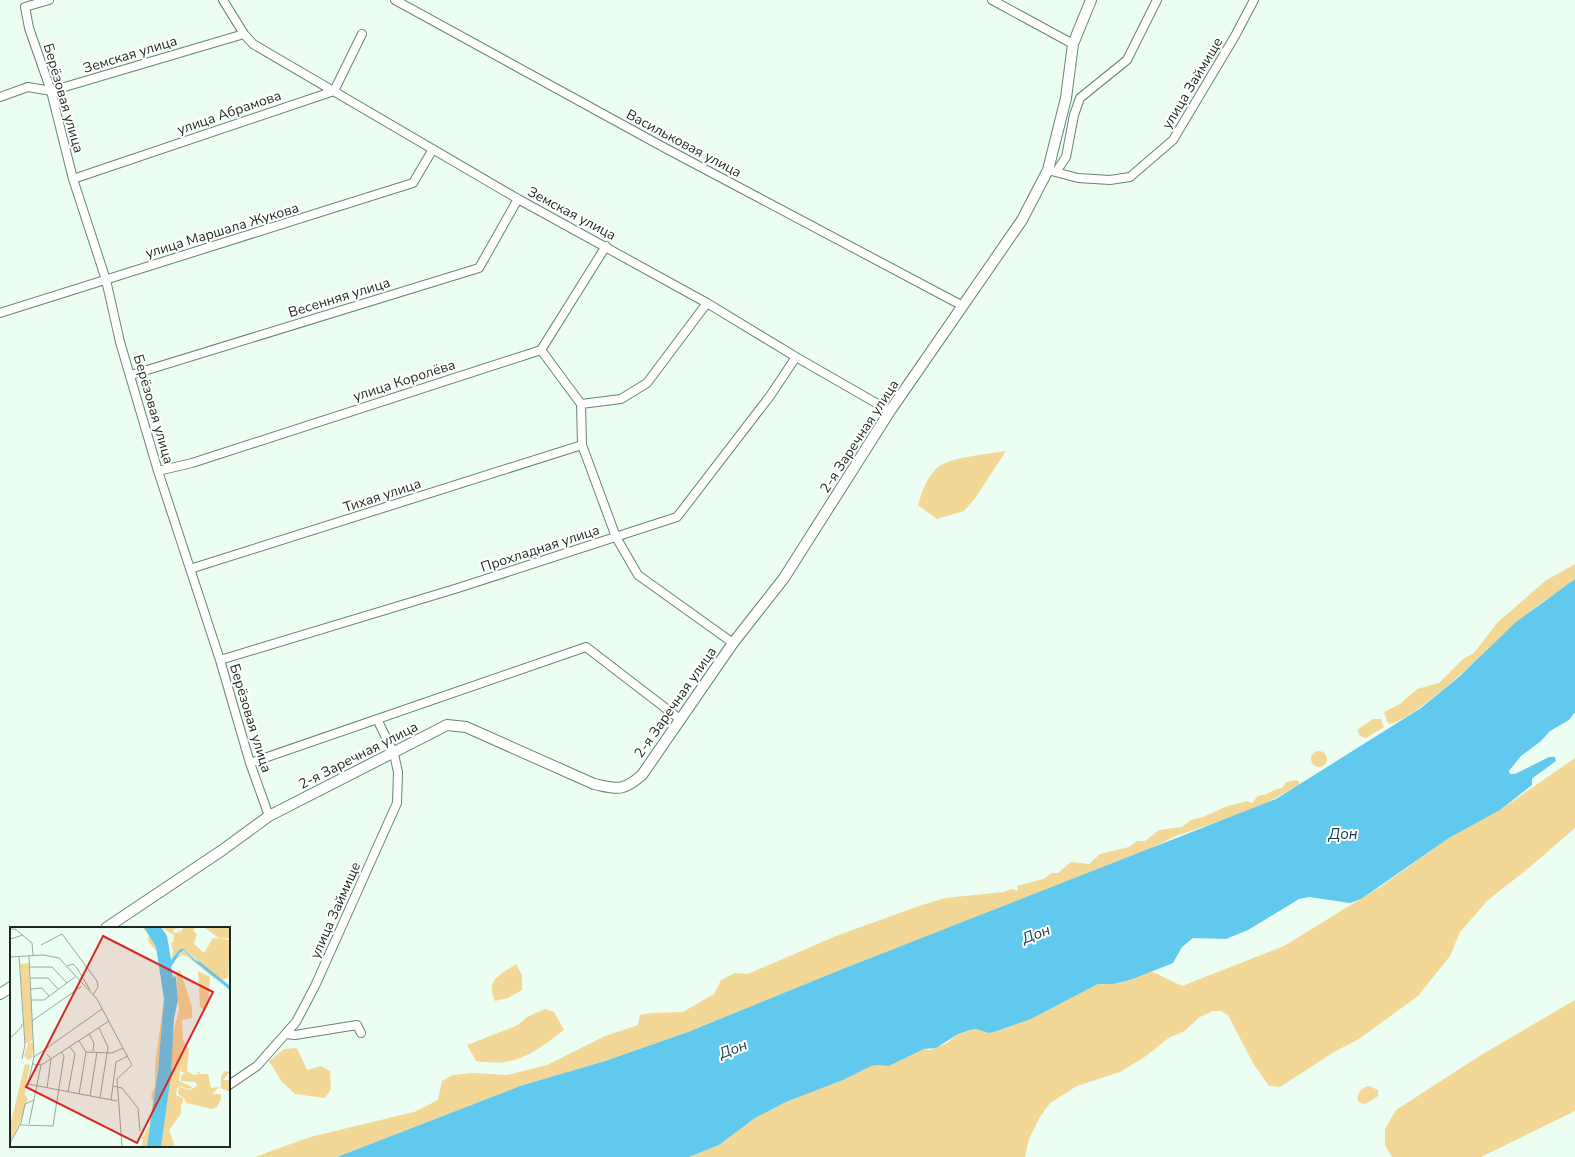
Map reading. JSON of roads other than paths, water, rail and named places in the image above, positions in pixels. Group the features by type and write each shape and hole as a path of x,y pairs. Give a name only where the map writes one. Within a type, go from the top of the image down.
{"street":[{"name":"Берёзовая улица","path":"49,0 25,7 29,28 51,91 73,179 106,280 120,342 131,375 158,471 220,660 250,763 269,816"},
{"name":"Земская улица","path":"223,0 244,34 253,44 518,199 606,246 707,303 796,357 890,411"},
{"name":"Васильковая улица","path":"395,0 665,148 963,306"},
{"path":"992,0 1073,44"},
{"name":"2-я Заречная улица","path":"107,927 209,859 269,816 394,754 447,725 466,726 594,784 611,788 627,787 642,775 733,643 784,578 890,411 1022,220 1052,172 1066,98 1073,44 1091,0"},
{"path":"1052,172 1066,157 1074,115 1080,98 1127,60 1157,0"},
{"name":"улица Займище","path":"1052,172 1078,178 1110,180 1130,177 1150,160 1173,140 1235,36 1254,0"},
{"name":"Земская улица","path":"0,97 28,87 51,91 244,34"},
{"path":"334,90 362,34"},
{"name":"улица Абрамова","path":"73,179 334,90"},
{"name":"улица Маршала Жукова","path":"0,313 413,183 432,149"},
{"name":"Весенняя улица","path":"131,375 479,268 518,199"},
{"path":"606,246 541,350 581,404 582,445 616,537 638,575 733,643"},
{"path":"581,404 620,399 647,383 707,303"},
{"name":"улица Королёва","path":"158,471 192,463 541,350"},
{"name":"Прохладная улица","path":"220,660 458,588 677,517 770,396 796,357"},
{"name":"Тихая улица","path":"190,570 582,445"},
{"path":"250,763 378,721 586,647 681,720"},
{"name":"улица Займище","path":"230,1084 257,1066 296,1022 315,986 398,803 398,772 394,754 378,721"},
{"path":"0,994 10,988"},
{"path":"286,1034 295,1035 357,1025 361,1033"}],"water":[{"name":"Дон","path":"1575,579 1575,712 1569,720 1550,731 1541,741 1521,756 1509,771 1510,774 1515,774 1549,757 1555,757 1556,761 1534,777 1532,779 1532,785 1500,810 1449,838 1361,899 1350,903 1309,897 1299,899 1248,930 1226,939 1193,938 1182,947 1173,963 1130,980 1113,984 1098,984 1031,1019 994,1032 989,1033 976,1029 970,1030 958,1034 936,1048 924,1049 889,1066 871,1066 843,1080 786,1102 755,1118 719,1145 689,1157 337,1157 520,1086 605,1061 688,1032 845,968 1276,799 1421,708 1460,676 1516,622"}]}
